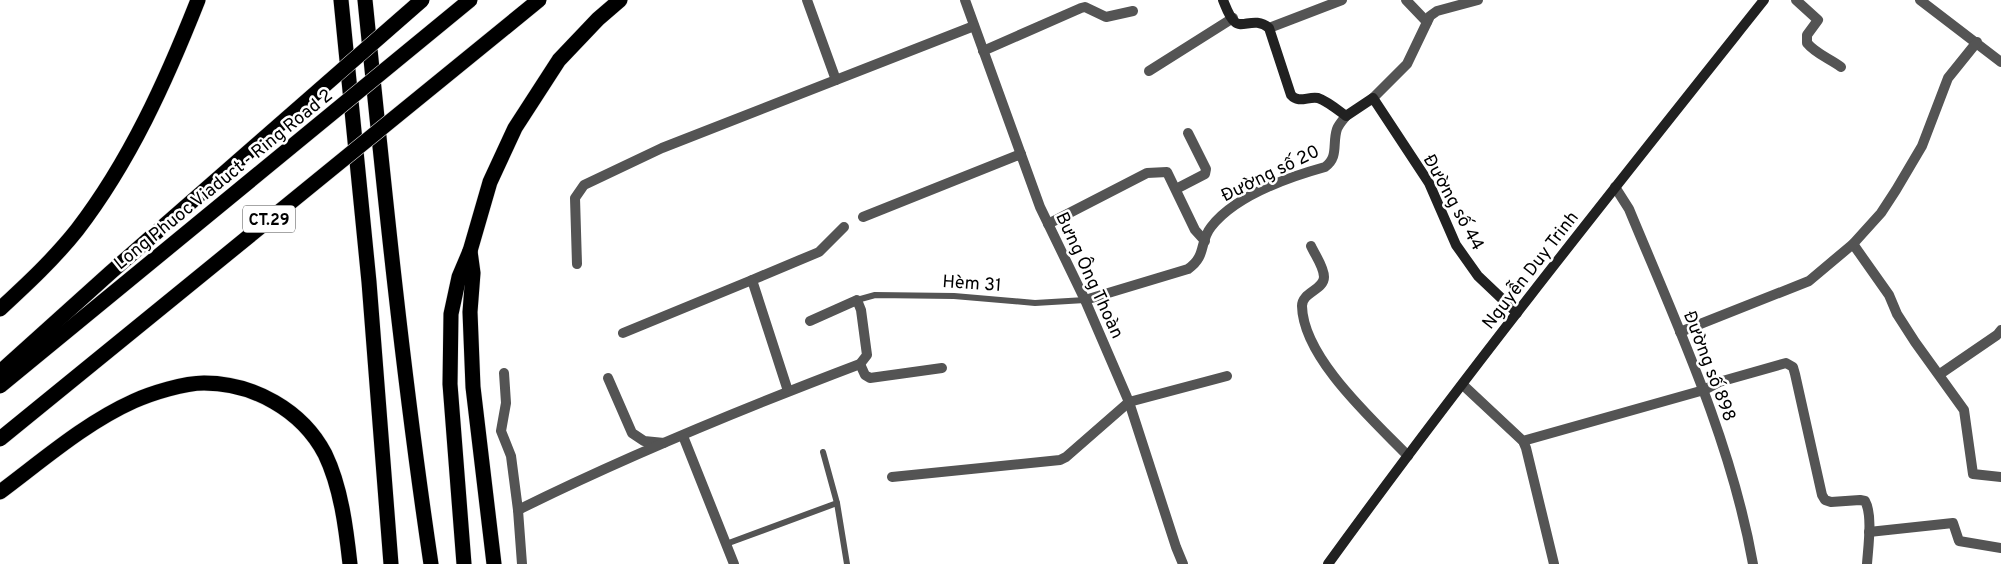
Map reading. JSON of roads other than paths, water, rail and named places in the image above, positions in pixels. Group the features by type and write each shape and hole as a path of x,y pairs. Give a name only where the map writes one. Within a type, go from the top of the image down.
{"highway":[{"path":"0,309 36,277 76,230 114,176 149,114 175,59 198,0"},
{"path":"341,0 369,282 391,564"},
{"path":"364,0 412,439 432,564"},
{"path":"0,372 110,273 422,0"},
{"name":"Long Phuoc Viaduct - Ring Road 2","path":"0,386 470,0"},
{"name":"CT.29","path":"0,439 539,0"},
{"path":"464,564 450,384 450,334 454,297 461,271 470,251 490,182 515,128 559,60 598,19 620,0"},
{"path":"470,251 473,272 470,312 473,387 494,564"},
{"path":"0,492 96,422 135,400 164,390 202,383 230,385 259,394 290,411 309,430 325,454 336,486 346,530 350,564"}],"main road":[{"path":"1223,0 1232,18 1241,25 1257,22 1269,28 1291,95 1298,100 1318,98 1346,116 1373,98"},
{"name":"Nguyễn Duy Trinh","path":"1328,564 1517,313 1764,0"},
{"name":"Đường số 44","path":"1373,98 1429,184 1456,245 1478,276 1517,313"}],"street":[{"path":"807,0 836,80"},
{"name":"Bưng Ông Thoàn","path":"965,0 1040,206 1086,300 1129,402 1183,564"},
{"path":"1269,28 1342,0"},
{"path":"1406,0 1427,22"},
{"path":"1373,98 1407,64 1430,16 1437,11 1478,0"},
{"path":"1796,0 1818,20 1807,35 1807,43 1821,55 1841,67"},
{"path":"1920,0 2001,62"},
{"path":"983,51 1081,8 1085,7 1106,17 1133,11"},
{"path":"1148,72 1232,18"},
{"path":"577,264 575,198 584,184 662,148 974,26"},
{"path":"1680,332 1808,281 1853,244 1881,213 1896,190 1922,146 1948,78 1977,42"},
{"name":"Đường số 20","path":"1086,300 1188,269 1200,259 1212,226 1233,206 1284,180 1325,167 1331,163 1335,156 1336,131 1346,116"},
{"path":"1176,189 1204,174 1206,169 1188,133"},
{"path":"863,216 1020,154"},
{"path":"1048,224 1147,173 1167,172 1195,230 1205,241"},
{"name":"Đường số 898","path":"1615,187 1629,209 1704,390 1746,526 1753,564"},
{"path":"624,333 819,252 844,227"},
{"path":"1853,244 1889,295 1897,314 1915,342 1940,374 1964,410 1973,474 2001,477"},
{"path":"1311,246 1323,272 1324,279 1322,284 1306,296 1302,304 1303,318 1318,355 1347,392 1408,456"},
{"path":"752,280 788,391"},
{"path":"518,510 597,471 788,391 860,364 867,355 861,310 856,300 810,321"},
{"path":"1940,374 1997,335 2001,330"},
{"path":"1523,441 1704,390 1719,382 1786,363 1792,367 1822,495 1825,500 1831,502 1860,500 1865,501 1868,506 1867,564"},
{"path":"860,364 865,375 870,378 942,368"},
{"path":"504,373 506,403 501,431 511,456 522,564"},
{"path":"892,477 1060,460 1072,452 1129,402 1227,376"},
{"path":"608,378 632,433 644,441 665,443"},
{"path":"1462,385 1523,441 1554,564"},
{"path":"683,436 734,564"},
{"path":"1869,532 1953,523 1959,541 2001,548"}],"lane":[{"name":"Hèm 31","path":"856,300 875,295 954,296 1035,303 1086,300"},
{"path":"823,452 837,503 847,564"},
{"path":"726,544 837,503"}]}
